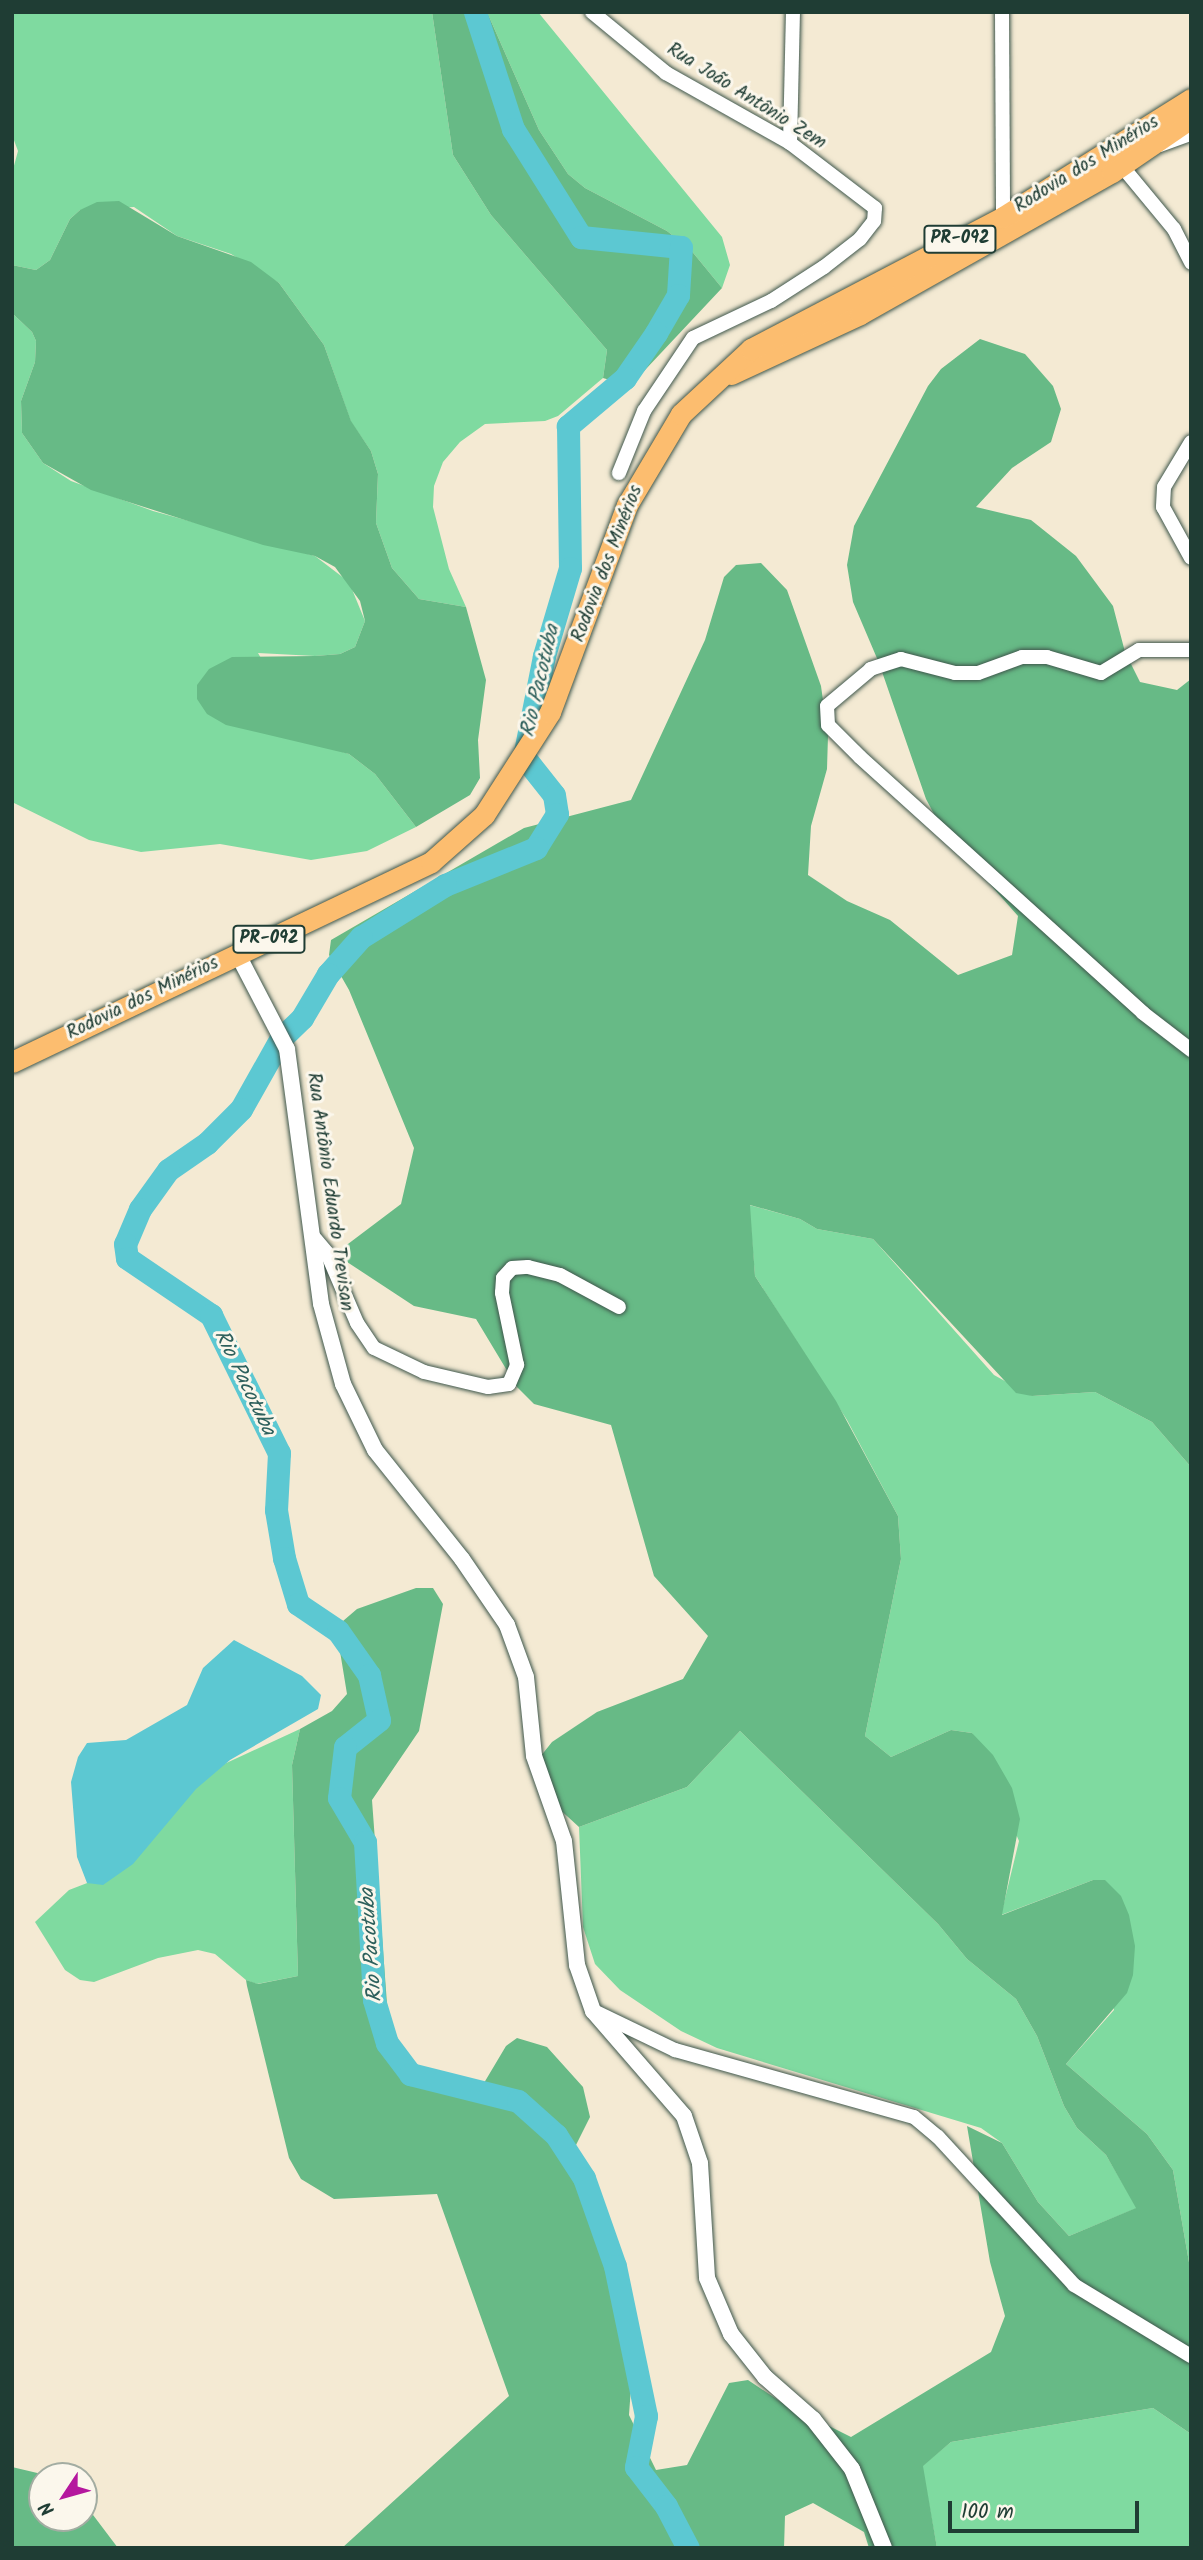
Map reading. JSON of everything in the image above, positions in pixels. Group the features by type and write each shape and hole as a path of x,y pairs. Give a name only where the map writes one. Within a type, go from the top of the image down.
{"main road":[{"name":"Rodovia dos Minérios","path":"12,1062 431,862 484,815 550,712 627,505 651,460 681,414 729,374 751,349 1003,216 1191,99"},
{"name":"Rodovia dos Minérios","path":"729,374 755,366 860,314 1121,165 1191,118"}],"street":[{"name":"Rua João Antônio Zem","path":"592,12 666,73 790,143 875,208 874,221 860,239 824,267 771,301 693,338 644,411 619,473"},
{"path":"790,143 793,12"},
{"path":"1002,12 1003,216"},
{"path":"1149,147 1191,134"},
{"path":"1121,165 1174,229 1191,263"},
{"path":"1191,442 1164,487 1163,507 1191,558"},
{"path":"1191,650 1139,650 1101,673 1047,657 1022,657 978,673 955,673 901,659 871,669 827,706 828,726 860,757 1143,1013 1191,1050"},
{"name":"Rua Antônio Eduardo Trevisan","path":"237,953 286,1049 321,1304 343,1384 370,1439 507,1625 526,1677 534,1756 564,1842 577,1965 593,2011 684,2116 700,2163 707,2278 731,2334 765,2377 813,2418 852,2469 884,2548"},
{"path":"312,1235 327,1253 357,1323 374,1348 424,1372 475,1384 500,1388 514,1376 516,1350 502,1293 503,1278 512,1268 528,1267 560,1275 619,1307"},
{"path":"593,2011 676,2050 914,2117 938,2137 1074,2285 1191,2356"}],"green space":[{"path":"12,12 432,12 453,155 491,215 607,350 603,378 558,416 545,421 485,424 460,442 443,462 434,486 433,507 449,569 466,607 419,599 392,568 376,523 378,474 371,451 351,422 324,345 279,283 231,254 177,236 134,207 80,210 70,219 50,260 36,270 12,265 12,173 18,151 12,135"},
{"path":"432,12 487,12 539,130 568,174 585,188 667,231 690,249 722,288 630,386 603,378 607,350 491,215 453,155"},
{"path":"487,12 538,12 722,237 730,265 722,288 690,249 667,231 585,188 568,174 539,130"},
{"path":"119,201 177,236 251,262 279,283 324,345 351,421 371,451 378,474 376,523 392,568 419,599 466,607 486,680 478,740 480,778 470,795 416,827 375,774 349,754 226,725 207,714 197,699 197,685 209,669 232,657 340,654 355,647 365,621 360,601 335,567 315,556 263,545 91,490 43,463 22,433 21,401 35,362 36,341 32,332 12,313 12,265 36,270 50,260 70,219 80,210 97,202"},
{"path":"12,313 32,332 36,341 35,362 21,401 22,433 43,463 71,481 153,511 315,556 349,582 365,621 355,647 340,654 315,656 258,653 309,741 349,754 375,774 416,827 367,851 311,860 220,844 141,852 89,840 12,802"},
{"path":"980,339 1025,354 1053,386 1061,409 1051,442 1012,468 976,507 1031,520 1076,556 1113,606 1125,652 1140,682 1177,690 1191,679 1191,1467 1152,1422 1095,1392 1032,1396 1016,1393 873,1239 817,1229 800,1219 750,1205 755,1276 836,1401 898,1516 901,1559 865,1736 891,1757 951,1730 972,1733 993,1755 1012,1788 1020,1819 1002,1915 1093,1880 1105,1880 1121,1896 1129,1915 1135,1946 1133,1975 1127,1993 1066,2064 1147,2134 1173,2170 1191,2274 1191,2434 1153,2408 951,2442 923,2466 937,2548 869,2548 864,2532 813,2503 785,2516 784,2548 342,2548 509,2396 437,2194 334,2199 301,2179 289,2158 247,1986 246,1980 258,1984 298,1976 292,1765 300,1729 332,1711 347,1694 336,1627 357,1609 416,1588 433,1588 443,1604 419,1731 372,1800 389,2031 436,2088 481,2088 506,2046 517,2038 547,2047 583,2087 590,2117 576,2145 574,2168 629,2310 634,2345 629,2415 656,2470 687,2465 729,2383 748,2380 781,2402 851,2437 991,2352 1005,2316 990,2262 967,2126 1002,2143 1038,2202 1069,2236 1136,2208 1106,2155 1077,2128 1064,2106 1037,2036 1016,1999 967,1959 938,1924 740,1731 687,1787 579,1827 545,1796 540,1757 552,1742 597,1712 683,1679 708,1636 654,1576 611,1425 534,1404 517,1387 476,1319 414,1306 341,1258 344,1247 401,1204 414,1148 349,990 329,955 331,940 524,828 631,800 705,640 724,577 736,565 761,563 787,590 821,686 828,736 827,769 811,826 808,875 847,901 890,920 958,975 1012,955 1018,916 943,831 926,799 879,663 853,602 847,565 854,526 928,386 941,369"},
{"path":"749,1205 800,1219 817,1229 873,1239 994,1375 1032,1396 1095,1392 1152,1422 1191,1467 1191,2274 1173,2170 1147,2134 1066,2064 1114,2010 1093,1880 1001,1915 1019,1841 972,1733 951,1730 891,1757 865,1736 901,1559 898,1516 847,1420 755,1276"},
{"path":"300,1729 292,1765 298,1976 257,1984 246,1980 215,1954 198,1950 158,1958 94,1982 80,1980 65,1970 35,1922 69,1890 108,1875 182,1798 222,1765"},
{"path":"740,1731 938,1924 967,1959 1016,1999 1037,2036 1064,2106 1077,2128 1106,2155 1137,2208 1069,2236 1038,2202 1002,2143 981,2128 717,2048 681,2031 620,1990 595,1964 583,1927 579,1827 687,1787"},
{"path":"1153,2408 1191,2434 1191,2548 937,2548 922,2466 951,2442"},
{"path":"12,2467 28,2471 28,2532 98,2532 98,2522 118,2548 12,2548"}],"water":[{"path":"234,1640 302,1676 321,1695 318,1709 230,1760 196,1789 133,1864 103,1885 87,1883 77,1857 71,1782 78,1757 87,1743 126,1740 187,1705 203,1668"}],"waterway":[{"name":"Rio Pacotuba","path":"475,12 513,129 581,237 681,247 678,295 656,333 625,378 568,426 570,568 544,656 524,757 554,795 557,814 536,848 445,885 361,937 328,974 302,1018 281,1038 241,1109 207,1143 168,1170 140,1209 125,1244 127,1258 211,1315 279,1453 276,1510 284,1558 298,1604 338,1631 369,1675 379,1720 345,1747 339,1798 365,1842 374,2000 387,2043 410,2074 518,2101 556,2135 584,2178 615,2266 646,2416 636,2467 666,2506 688,2548"}]}
